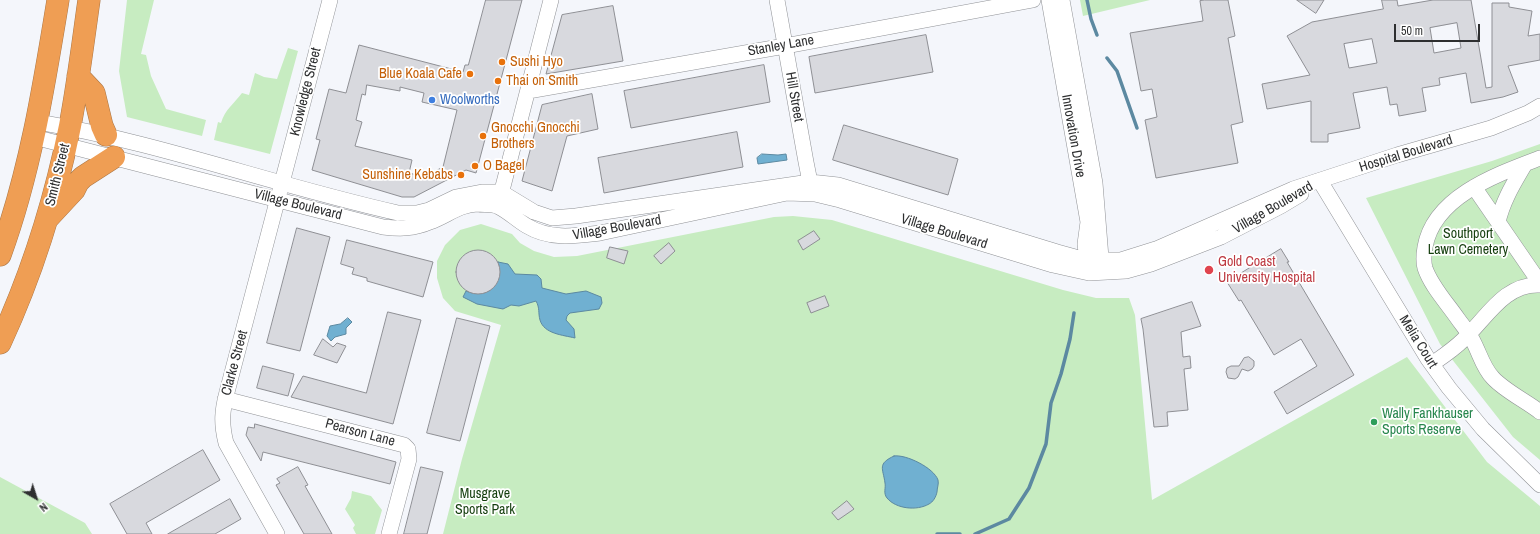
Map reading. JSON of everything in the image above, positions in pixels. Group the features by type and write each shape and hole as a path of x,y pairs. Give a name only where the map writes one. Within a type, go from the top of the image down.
{"highway":[{"path":"0,255 18,198 36,129 58,0"},
{"name":"Smith Street","path":"0,343 18,302 46,220 68,136 90,0"},
{"path":"78,76 94,93 102,126 106,135"},
{"path":"46,220 74,190 78,182 83,177 114,157"}],"street":[{"name":"Knowledge Street","path":"282,184 330,0"},
{"path":"499,199 551,0"},
{"name":"Hill Street","path":"777,0 813,188"},
{"name":"Stanley Lane","path":"528,91 785,46 1033,0"},
{"name":"Innovation Drive","path":"1050,0 1088,222 1085,244 1094,266"},
{"name":"Innovation Drive","path":"1062,0 1095,182 1094,266"},
{"name":"Hospital Boulevard","path":"1320,181 1397,155 1491,128 1528,113 1540,106"},
{"name":"Hospital Boulevard","path":"1491,128 1510,128 1534,120 1540,116"},
{"name":"Village Boulevard","path":"36,129 68,136 114,157 383,227 397,229 409,228 431,222 455,209 499,199"},
{"name":"Village Boulevard","path":"68,136 106,135 282,184 398,213 417,213 429,210 456,197 482,192 552,218 838,185 1094,266 1121,260 1156,249 1293,189 1320,181"},
{"path":"1540,158 1488,178 1450,204 1434,222 1427,236 1424,254 1424,267 1469,334 1486,369 1494,379 1540,412"},
{"path":"1498,222 1501,208 1525,164"},
{"name":"Melia Court","path":"1320,181 1432,364 1449,388 1483,429 1540,483"},
{"name":"Clarke Street","path":"277,534 226,443 222,427 222,416 225,398 282,184"},
{"path":"1432,364 1462,342 1490,309 1500,300 1527,285 1540,284 1474,187"},
{"name":"Village Boulevard","path":"499,199 527,226 553,236 570,237 600,233 813,188"},
{"name":"Pearson Lane","path":"225,398 404,445 408,449 409,459 389,534"}],"green space":[{"path":"127,0 154,0 141,54 146,55 151,76 166,109 206,120 202,136 127,117 119,71"},
{"path":"1080,0 1150,0 1083,16"},
{"path":"288,48 298,51 270,154 214,140 218,122 221,123 227,110 242,93 249,95 255,73 264,77 277,79"},
{"name":"Southport Lawn Cemetery","path":"1540,144 1540,460 1513,437 1440,344 1366,198 1492,161"},
{"name":"Musgrave Sports Park","path":"793,216 832,220 1063,290 1096,298 1129,298 1135,315 1152,500 1407,357 1487,462 1540,506 1540,534 443,534 462,459 501,325 455,311 443,298 437,278 437,261 445,245 460,230 481,224 512,234 520,243 534,251 554,257 577,256 774,217"},
{"path":"0,477 85,523 92,534 0,534"},
{"path":"352,491 371,496 382,510 375,534 356,534 353,528 355,525 345,509 351,498"}],"water":[{"path":"762,154 786,154 787,160 758,164 757,158"},
{"path":"498,262 508,264 515,274 537,275 541,279 542,288 566,294 586,291 601,297 602,303 599,309 570,313 567,316 566,320 574,329 575,338 554,333 545,328 540,320 536,301 519,306 511,305 503,309 477,304 463,297 466,291 481,293 487,292 492,288 499,277"},
{"path":"348,318 352,322 346,328 346,334 335,337 331,341 327,336 330,326 340,324"},
{"path":"894,456 905,457 919,463 935,475 938,480 937,492 936,496 930,503 919,508 907,508 896,505 887,498 885,494 882,467 885,461"}],"building":[{"path":"486,0 522,0 476,173 466,170 414,197 402,197 312,170 320,140 316,139 329,89 346,93 359,45 463,72 465,65 468,65","holes":["367,85 400,91 400,87 424,93 422,102 457,110 443,167 424,177 409,173 412,160 355,146 362,122 356,120 362,94 365,95"]},
{"path":"1228,0 1235,36 1228,38 1243,122 1231,125 1238,163 1156,178 1145,120 1157,117 1152,89 1141,91 1130,33 1203,21 1200,1"},
{"path":"1297,0 1324,0 1316,13"},
{"path":"1382,0 1397,0 1398,6 1433,0 1471,0 1486,88 1492,87 1492,3 1509,3 1509,7 1532,11 1528,36 1540,34 1540,60 1508,66 1518,92 1503,97 1471,103 1466,73 1439,78 1440,85 1422,88 1426,111 1399,116 1397,104 1390,105 1387,87 1353,93 1360,128 1328,134 1328,142 1311,142 1311,101 1267,109 1262,84 1310,75 1287,36 1312,22 1383,9","holes":["1457,23 1461,48 1434,53 1430,28","1372,39 1377,63 1349,68 1344,44"]},
{"path":"613,6 623,61 546,74 562,15"},
{"path":"926,35 933,72 815,93 809,57"},
{"path":"764,65 770,102 631,128 624,91"},
{"path":"592,94 598,129 567,136 552,191 522,181 542,105"},
{"path":"844,125 958,159 948,195 833,160"},
{"path":"737,132 743,167 604,193 598,158"},
{"path":"297,228 330,237 300,351 267,343"},
{"path":"814,231 820,239 803,250 798,241"},
{"path":"347,240 433,262 423,297 367,281 367,278 352,274 354,268 341,264"},
{"path":"669,243 675,251 661,264 654,256"},
{"path":"610,247 628,251 624,264 607,258"},
{"path":"1281,249 1289,262 1287,262 1354,375 1287,414 1274,392 1317,366 1301,339 1274,355 1241,300 1239,301 1227,282"},
{"path":"474,250 482,250 494,256 500,268 500,276 494,288 482,294 474,294 462,288 456,276 456,268 462,256"},
{"path":"825,296 829,306 811,313 807,303"},
{"path":"1192,302 1201,326 1181,332 1183,357 1190,356 1191,368 1184,369 1188,410 1167,412 1168,426 1154,427 1141,319"},
{"path":"388,312 421,320 393,424 291,397 303,376 366,393"},
{"path":"457,318 490,326 460,441 427,433"},
{"path":"323,339 333,347 337,343 346,346 337,363 314,355"},
{"path":"1249,357 1254,361 1254,366 1252,369 1248,371 1242,369 1238,377 1235,379 1228,378 1226,372 1227,368 1231,366 1239,366 1244,358"},
{"path":"263,366 294,374 288,396 257,388"},
{"path":"255,424 396,462 390,484 263,452 261,461 246,435 248,427 254,428"},
{"path":"203,450 220,480 146,523 152,534 127,534 110,504"},
{"path":"298,467 308,485 305,486 332,534 304,534 276,485 280,483 277,479"},
{"path":"421,467 443,472 427,534 404,534"},
{"path":"230,499 241,519 215,534 168,534"},
{"path":"847,501 854,509 838,520 832,513"}],"waterway":[{"path":"1087,0 1091,19 1097,35"},
{"path":"1107,58 1117,71 1137,128"},
{"path":"975,534 1009,519 1029,488 1046,444 1051,403 1061,374 1070,339 1074,313"},
{"path":"937,534 960,534"}],"place":[{"name":"Sushi Hyo","path":"502,62"},
{"name":"Blue Koala Cafe","path":"470,74"},
{"name":"Thai on Smith","path":"498,81"},
{"name":"Woolworths","path":"432,100"},
{"name":"Gnocchi Gnocchi Brothers","path":"483,136"},
{"name":"O Bagel","path":"475,166"},
{"name":"Sunshine Kebabs","path":"461,175"},
{"name":"Gold Coast University Hospital","path":"1209,270"},
{"name":"Wally Fankhauser Sports Reserve","path":"1374,422"}]}
